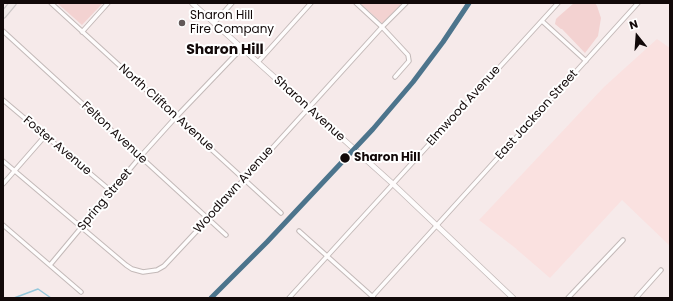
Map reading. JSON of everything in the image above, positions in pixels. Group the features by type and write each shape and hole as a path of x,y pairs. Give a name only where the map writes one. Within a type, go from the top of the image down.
{"main road":[{"path":"3,15 13,3"}],"street":[{"name":"North Clifton Avenue","path":"51,3 280,213"},
{"path":"82,32 108,3"},
{"name":"Sharon Avenue","path":"192,3 368,161 513,298"},
{"path":"214,23 232,3"},
{"path":"258,62 311,3"},
{"path":"356,3 382,27 408,55 409,61 395,76"},
{"name":"Woodlawn Avenue","path":"82,228 132,269 149,272 164,266 382,27 406,3"},
{"name":"Elmwood Avenue","path":"288,298 558,3"},
{"name":"East Jackson Street","path":"373,298 436,226 638,3"},
{"path":"542,21 586,61"},
{"name":"Felton Avenue","path":"3,31 226,236"},
{"name":"Spring Street","path":"50,265 140,157 242,48"},
{"name":"Foster Avenue","path":"3,100 111,192"},
{"path":"3,184 45,136"},
{"path":"3,161 82,228"},
{"path":"3,225 81,292"},
{"path":"299,231 373,298"},
{"path":"568,298 623,240"},
{"path":"636,298 661,270"},
{"path":"292,294 297,298"}],"shaded area":[{"path":"57,3 103,3 82,25"},
{"path":"360,3 402,3 383,24"},
{"path":"574,3 595,3 601,18 598,36 585,53 562,29 555,24 556,19"},
{"path":"657,39 670,48 670,246 622,200 550,278 514,247 479,220 604,87"}],"waterway":[{"path":"14,298 38,289 51,298"}],"transit line":[{"path":"211,298 267,242 373,129 413,82 443,42 469,3"}],"place":[{"name":"Sharon Hill Fire Company","path":"182,23"},
{"name":"Sharon Hill","path":"345,158"}],"district":[{"name":"Sharon Hill","path":"225,50"}]}
